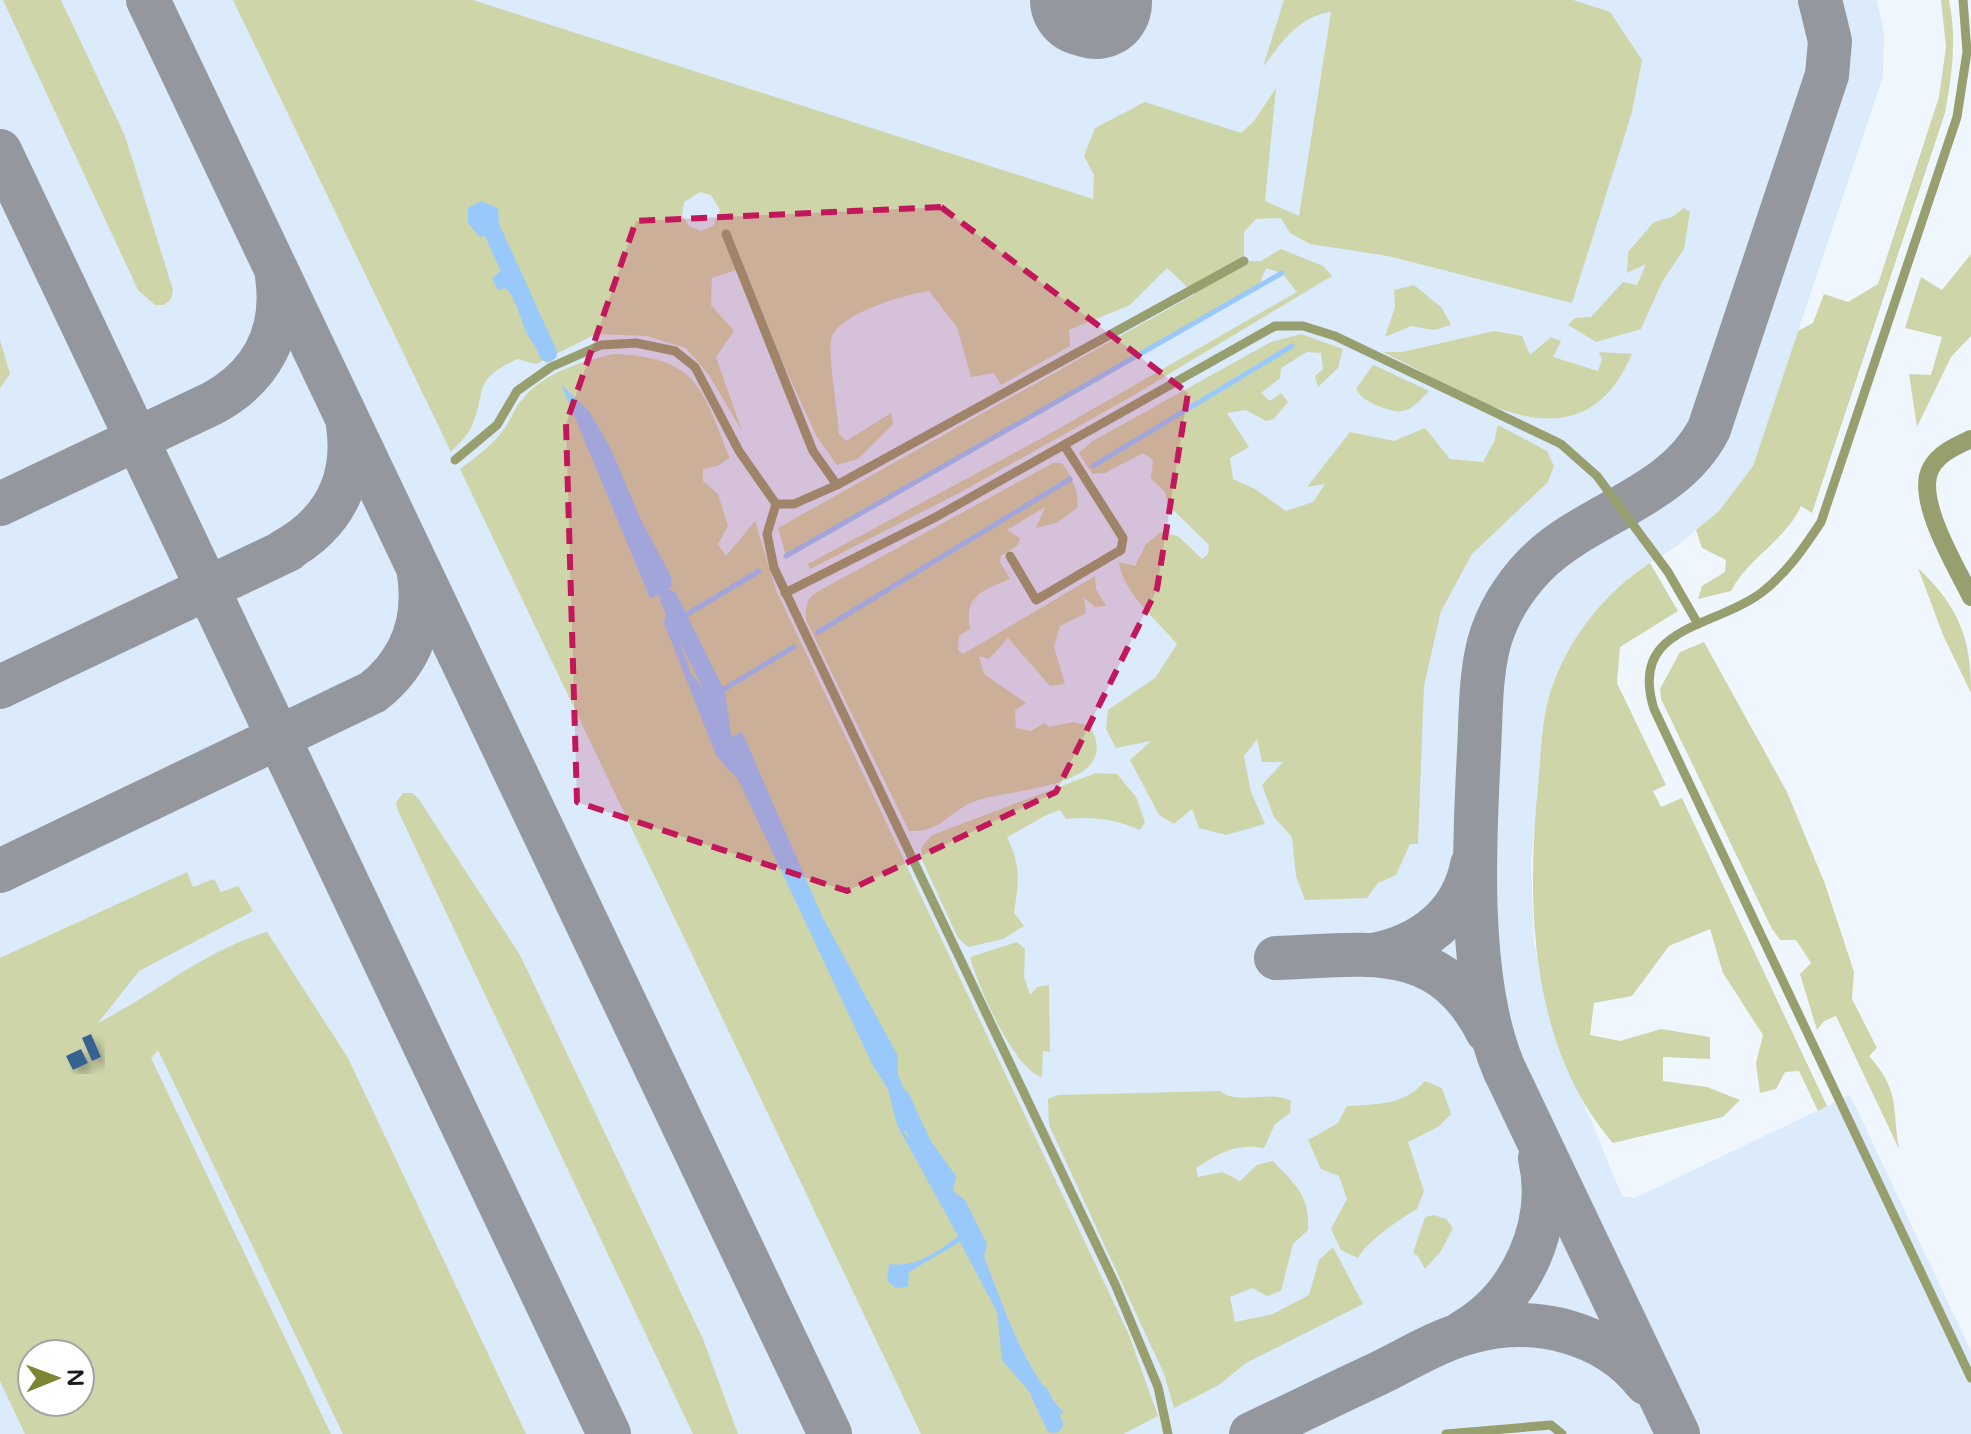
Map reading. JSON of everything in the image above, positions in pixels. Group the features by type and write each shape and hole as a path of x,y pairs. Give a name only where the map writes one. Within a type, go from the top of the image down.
{"street":[{"path":"1971,439 1940,456 1929,470 1927,489 1937,526 1971,597"}],"lane":[{"path":"1963,0 1967,52 1957,117 1826,509 1803,550 1781,575 1759,594 1698,624 1657,650 1648,679 1654,709 1971,1378"},
{"path":"726,234 813,451 837,485"},
{"path":"776,504 794,504 837,485 1244,261"},
{"path":"785,593 934,518 1275,326 1303,326 1335,336 1561,444 1597,476 1668,572 1698,624"},
{"path":"455,460 497,425 517,391 551,367 601,345 636,343 675,351 695,367 739,451 776,504"},
{"path":"1010,556 1036,600 1121,550 1123,538 1064,445"},
{"path":"776,504 767,534 774,568 1115,1284 1158,1387 1168,1434"},
{"path":"1446,1434 1551,1425 1562,1434"}],"highlighted area":[{"path":"941,207 1188,393 1157,589 1056,792 847,891 577,802 566,424 636,221"}],"shaded area":[{"path":"0,0 1877,0 1884,34 1883,76 1753,466 1719,511 1677,546 1630,576 1548,700 1531,861 1534,942 1550,1021 1622,1196 1635,1198 1850,1095 1971,1351 1971,1434 0,1434"}],"green space":[{"path":"3,0 61,0 125,136 173,290 171,299 164,305 155,305 138,290"},
{"path":"233,0 473,0 1093,199 1094,175 1084,156 1095,128 1145,102 1241,133 1254,121 1276,88 1265,201 1299,216 1331,12 1300,25 1263,67 1284,0 1573,0 1610,12 1642,60 1632,112 1572,303 1388,256 1310,244 1290,233 1281,218 1256,219 1244,232 1244,261 1261,261 1281,249 1323,266 1332,276 1129,398 961,492 810,569 808,564 1044,437 1297,292 1282,273 1266,268 1259,286 786,556 778,528 1195,294 1167,268 1130,305 1069,330 1070,346 1001,385 994,373 971,377 957,327 929,291 889,301 858,314 845,322 831,340 839,434 846,441 891,413 893,424 858,459 837,465 817,437 739,269 712,278 711,305 734,331 716,357 742,431 709,375 686,348 647,336 596,334 536,364 517,359 493,374 483,386 470,429 451,452","holes":["700,192 711,195 720,210 713,226 701,231 689,226 682,215 684,202"]},
{"path":"1941,0 1949,0 1953,29 1945,113 1812,513 1801,506 1786,529 1738,579 1731,591 1698,599 1702,586 1725,572 1726,560 1702,548 1696,530 1719,511 1753,466 1798,331 1813,323 1824,294 1848,302 1878,284 1939,97 1946,47"},
{"path":"1684,208 1690,212 1684,249 1662,282 1641,329 1596,342 1568,325 1575,318 1591,317 1623,282 1637,285 1646,264 1627,273 1628,252 1654,222 1672,217"},
{"path":"1971,254 1971,336 1951,357 1917,427 1909,374 1931,375 1942,337 1905,328 1921,277 1942,290"},
{"path":"1414,285 1442,308 1451,325 1434,330 1411,326 1385,337 1395,307 1394,290"},
{"path":"1494,331 1522,336 1530,355 1551,337 1561,341 1553,357 1598,371 1602,359 1599,352 1632,354 1609,391 1582,412 1552,418 1519,414 1484,403 1383,352 1402,352"},
{"path":"1301,334 1343,349 1338,368 1318,387 1315,376 1323,369 1321,353 1307,352 1281,368 1280,378 1261,393 1270,401 1281,393 1288,402 1274,419 1266,421 1246,410 1227,413 1249,447 1230,458 1233,479 1255,489 1286,511 1313,502 1325,484 1307,487 1350,432 1394,441 1425,428 1450,459 1483,462 1494,442 1498,425 1547,451 1554,466 1548,482 1472,554 1441,611 1424,686 1418,844 1410,844 1396,875 1378,883 1367,898 1305,900 1296,876 1292,837 1274,817 1262,785 1283,762 1262,762 1257,739 1244,756 1251,792 1265,824 1226,835 1199,828 1192,809 1174,824 1159,815 1130,760 1151,741 1116,748 1106,729 1108,710 1155,678 1177,644 1134,595 1119,562 1135,566 1146,544 1161,532 1178,536 1202,559 1208,554 1209,545 1168,505 1165,492 1151,478 1153,460 1143,453 1105,473 1092,474 1079,453 1091,442 1271,342"},
{"path":"0,340 10,374 0,388"},
{"path":"613,354 641,356 663,362 680,370 703,395 730,458 717,466 703,469 703,481 718,494 728,526 718,544 726,556 755,521 776,590 1129,1335 1158,1416 1123,1434 921,1434 460,469 495,440 519,404 540,383 575,365"},
{"path":"1373,365 1429,391 1406,410 1393,411 1376,405 1356,389"},
{"path":"1053,463 1062,463 1071,479 1076,490 1077,508 1057,523 1036,528 1045,507 1007,530 1020,538 1017,546 1001,556 1000,562 1010,579 983,591 973,601 970,629 959,636 958,650 963,654 1095,576 1096,589 1106,606 1095,607 1084,598 1086,613 1060,626 1054,647 1065,684 1050,686 1008,638 989,659 979,656 984,674 1026,703 1015,710 1016,728 1031,731 1044,723 1049,727 1073,722 1090,726 1097,748 1091,764 1076,775 1055,783 984,798 968,804 935,826 909,831 806,620 807,603 820,590"},
{"path":"1650,563 1678,611 1620,647 1617,683 1666,785 1653,791 1661,807 1682,798 1827,1106 1818,1111 1799,1071 1785,1072 1776,1089 1760,1093 1756,1063 1763,1035 1723,973 1710,929 1669,946 1632,996 1594,1003 1590,1035 1620,1041 1661,1029 1710,1037 1710,1059 1663,1057 1663,1081 1707,1087 1740,1100 1723,1117 1613,1143 1585,1105 1565,1064 1550,1019 1540,974 1535,926 1534,832 1544,722 1554,681 1563,660 1601,605"},
{"path":"1918,568 1944,596 1960,624 1968,656 1971,693 1943,635"},
{"path":"1704,642 1787,792 1825,884 1854,972 1852,999 1877,1048 1869,1056 1890,1089 1899,1149 1836,1016 1824,1021 1817,1030 1800,974 1811,963 1796,940 1780,940 1771,927 1661,699 1660,689 1680,652"},
{"path":"1096,773 1117,774 1136,797 1145,822 1140,830 1104,819 1066,819 1060,810 1007,837 1018,874 1014,913 1024,926 1003,939 968,947 958,938 922,860 921,848 932,835"},
{"path":"403,793 412,793 418,798 520,955 703,1339 738,1434 693,1434 398,811 396,802"},
{"path":"187,872 193,887 214,879 221,892 238,886 253,911 139,971 98,1023 201,961 267,932 348,1058 526,1434 343,1434 158,1050 151,1058 331,1434 25,1434 17,1418 96,1418 96,1338 16,1338 16,1415 0,1381 0,958"},
{"path":"1017,942 1025,949 1024,977 1030,995 1037,987 1049,985 1050,1052 1043,1051 1042,1077 1031,1071 1009,1044 989,1006 970,957"},
{"path":"1425,1081 1442,1088 1451,1114 1438,1127 1408,1142 1424,1191 1417,1209 1376,1238 1358,1258 1341,1250 1331,1229 1347,1199 1339,1176 1321,1169 1308,1140 1338,1123 1347,1106 1380,1104 1399,1099"},
{"path":"1220,1091 1236,1097 1283,1098 1291,1101 1290,1113 1275,1124 1264,1148 1236,1148 1220,1154 1196,1168 1198,1177 1222,1172 1240,1181 1257,1165 1273,1161 1300,1191 1308,1218 1308,1230 1293,1244 1281,1291 1267,1296 1252,1288 1230,1297 1235,1322 1273,1314 1309,1295 1319,1260 1333,1247 1363,1304 1246,1363 1219,1385 1174,1408 1164,1374 1049,1125 1048,1099 1058,1095"},
{"path":"1434,1215 1446,1219 1453,1228 1441,1251 1425,1269 1413,1253 1425,1217"}],"water":[{"path":"481,201 498,208 500,242 516,263 527,314 544,346 539,349 528,335 511,295 506,288 498,290 492,278 512,262 493,233 480,237 468,223 468,208"},
{"path":"561,384 589,411 611,449 640,518 671,576 672,586 666,593 686,631 684,640 680,642 691,673 708,694 716,694 711,721 723,741 742,732 822,916 898,1056 898,1075 916,1115 904,1133 919,1146 933,1144 956,1176 953,1191 965,1200 987,1244 984,1256 1017,1339 1050,1396 1064,1413 1051,1417 1002,1360 997,1312 960,1242 909,1272 908,1287 896,1288 887,1281 889,1264 917,1261 958,1236 897,1125 888,1089 872,1064 739,781 716,755 664,623 664,602 661,595 650,598"}],"building":[{"path":"91,1034 101,1057 92,1061 82,1038"},
{"path":"81,1049 88,1063 73,1070 66,1056"}],"waterway":[{"path":"493,232 548,353"},
{"path":"786,556 1282,273"},
{"path":"1093,466 1292,346"},
{"path":"818,632 1070,479"},
{"path":"681,618 759,571"},
{"path":"669,599 716,694 723,741 734,763"},
{"path":"716,694 794,647"},
{"path":"901,1098 932,1165"},
{"path":"1040,1394 1054,1424"}],"taxiway":[{"path":"148,0 830,1434"},
{"path":"1678,1434 1504,1069 1492,1034 1484,996 1476,913 1482,683 1489,643 1497,622 1507,601 1527,573 1556,547 1652,489 1674,472 1694,453 1709,429 1827,75 1830,41 1820,0"},
{"path":"0,151 609,1434"},
{"path":"0,504 213,403 245,380 257,366 273,334 279,296 277,276"},
{"path":"284,551 316,528 337,499 348,465 348,425"},
{"path":"0,687 288,550"},
{"path":"0,871 373,692 397,668 413,639 420,608 419,574"},
{"path":"1373,955 1408,944 1437,926 1459,899 1472,865"},
{"path":"1276,958 1369,955 1397,958 1423,966 1446,980 1468,1001 1487,1031"},
{"path":"1463,1332 1502,1300 1529,1257 1543,1208 1540,1158"},
{"path":"1251,1434 1435,1345 1474,1331 1497,1327 1545,1327 1590,1340 1630,1365 1646,1383"}],"runway":[{"path":"1086,0 1096,3"}]}
